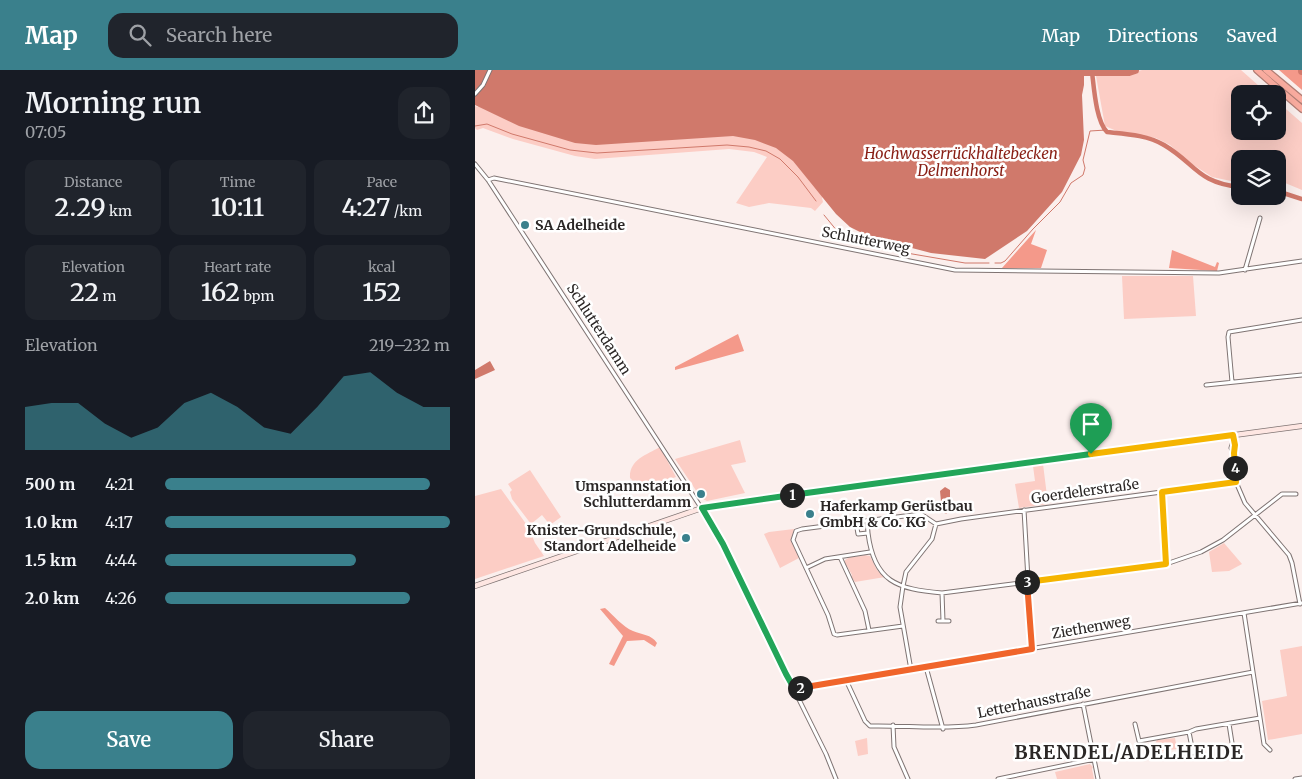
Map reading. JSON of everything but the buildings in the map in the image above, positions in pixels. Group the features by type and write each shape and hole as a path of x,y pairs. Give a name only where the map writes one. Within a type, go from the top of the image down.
{"highway":[{"path":"1257,70 1302,109"},
{"path":"1266,70 1302,100"}],"main road":[{"path":"475,586 702,508 1233,438 1302,426"}],"street":[{"path":"475,94 490,70"},
{"name":"Schlutterdamm","path":"475,164 488,180 702,508 723,544 826,754 836,779"},
{"name":"Schlutterweg","path":"488,180 494,178 955,270 1219,273 1245,271 1302,261"},
{"path":"1245,271 1260,218"},
{"path":"1231,382 1229,332 1302,320"},
{"path":"1206,385 1302,375"},
{"path":"1233,438 1231,448 1234,453 1236,482 1245,503 1289,555 1301,604"},
{"name":"Goerdelerstraße","path":"936,524 1024,510 1236,482"},
{"path":"1162,492 1166,564"},
{"path":"867,521 870,552 879,570 887,578 903,586 925,592 942,593 1166,564 1186,558 1223,540 1256,517 1282,494 1296,494"},
{"path":"1024,510 1032,649"},
{"path":"903,626 834,634 828,615 793,540 796,531 921,514 936,524 933,540 906,572 903,586 900,607 911,670"},
{"path":"856,522 858,534 868,533"},
{"path":"806,568 825,559 870,552"},
{"path":"840,557 865,611 869,630"},
{"path":"942,593 943,621"},
{"name":"Ziethenweg","path":"795,690 1301,604"},
{"path":"1244,613 1260,718 1265,744 1270,750"},
{"path":"939,622 949,621"},
{"path":"927,667 943,728"},
{"name":"Letterhausstraße","path":"846,680 867,724 870,726 893,725 943,728 976,725 1253,672"},
{"path":"1083,704 1099,779"},
{"path":"1135,724 1139,741 1260,718"},
{"path":"1229,724 1232,744"},
{"path":"893,725 894,746 908,779"},
{"path":"1189,732 1193,753"},
{"path":"998,779 1095,759"},
{"path":"1295,779 1302,778"}],"shaded area":[{"path":"999,70 826,193 822,198 823,202 815,211 811,208 769,203 749,207 736,203 767,157 754,152 729,149 595,159 575,156 513,139 483,128 477,130 475,128 475,106 478,107 479,105"},
{"path":"1142,70 1241,70 1258,85 1231,85 1231,140 1286,140 1286,109 1302,123 1302,190 1286,183 1286,150 1231,150 1231,181 1212,177 1189,162 1170,145 1156,138 1119,132 1105,126 1096,76"},
{"path":"1279,70 1300,70 1302,73 1302,90"},
{"path":"1036,230 1031,244 1047,250 1041,268 1002,268"},
{"path":"1172,250 1215,267 1217,262 1219,263 1217,271 1169,268"},
{"path":"1122,276 1193,276 1196,316 1124,319"},
{"path":"738,334 744,351 675,370 675,367"},
{"path":"740,440 746,462 731,465 745,493 707,501 701,498 675,459"},
{"path":"660,447 676,477 650,486 646,484 638,486 630,478 632,467 639,459"},
{"path":"1043,464 1048,504 1019,508 1015,484 1035,481 1033,466"},
{"path":"530,470 561,517 550,525 542,515 531,524 512,499 510,492 512,490 508,484"},
{"path":"501,489 529,528 535,543 544,556 475,579 475,496"},
{"path":"794,529 791,540 799,558 780,568 764,534"},
{"path":"1224,543 1242,564 1229,571 1212,572 1209,552"},
{"path":"870,556 877,570 885,577 855,582 845,565 845,560 850,557"},
{"path":"605,608 629,629 652,638 657,643 655,647 644,640 627,641 614,666 609,664 623,636 600,609"},
{"path":"1302,646 1302,734 1268,740 1262,701 1287,696 1280,650"},
{"path":"867,738 868,754 858,756 855,741"},
{"path":"1175,738 1177,749 1154,752 1153,747 1157,740"},
{"path":"1090,764 1093,767 1094,779 1057,779 1055,772"}],"water":[{"name":"Hochwasserrückhaltebecken Delmenhorst","path":"475,70 1084,70 1082,95 1084,140 1081,155 1062,192 1027,231 985,259 931,253 870,237 850,227 836,214 793,161 776,148 755,140 733,136 596,145 575,143 519,126 475,105"},
{"path":"490,361 495,370 475,379 475,370"},
{"path":"945,487 950,490 950,510 946,514 942,512 940,491"}],"waterway":[{"path":"1074,72 1129,72 1135,70"},
{"path":"1092,72 1098,112 1103,127 1107,132 1151,139 1174,152 1205,177 1231,186"},
{"path":"475,126 487,124 512,134 570,150 597,153 727,145 749,147 766,151 780,159 798,177 816,201"},
{"path":"995,263 1005,261 1060,202 1071,183 1083,175 1085,168 1083,160 1090,131 1106,130"},
{"path":"1286,194 1302,199"},
{"path":"824,215 838,232 860,245 965,263 989,263"}],"place":[{"name":"SA Adelheide","path":"525,225"},
{"name":"Umspannstation Schlutterdamm","path":"701,494"},
{"name":"Haferkamp Gerüstbau GmbH & Co. KG","path":"810,514"},
{"name":"Knister-Grundschule, Standort Adelheide","path":"686,538"}],"district":[{"name":"BRENDEL/ADELHEIDE","path":"1129,752"}],"route":[{"path":"1233,435 1236,448 1234,453 1236,482 1162,492 1166,564 1027,581 1032,649 826,683 795,690 723,544 702,508 735,502 1091,454 1233,435"}]}
